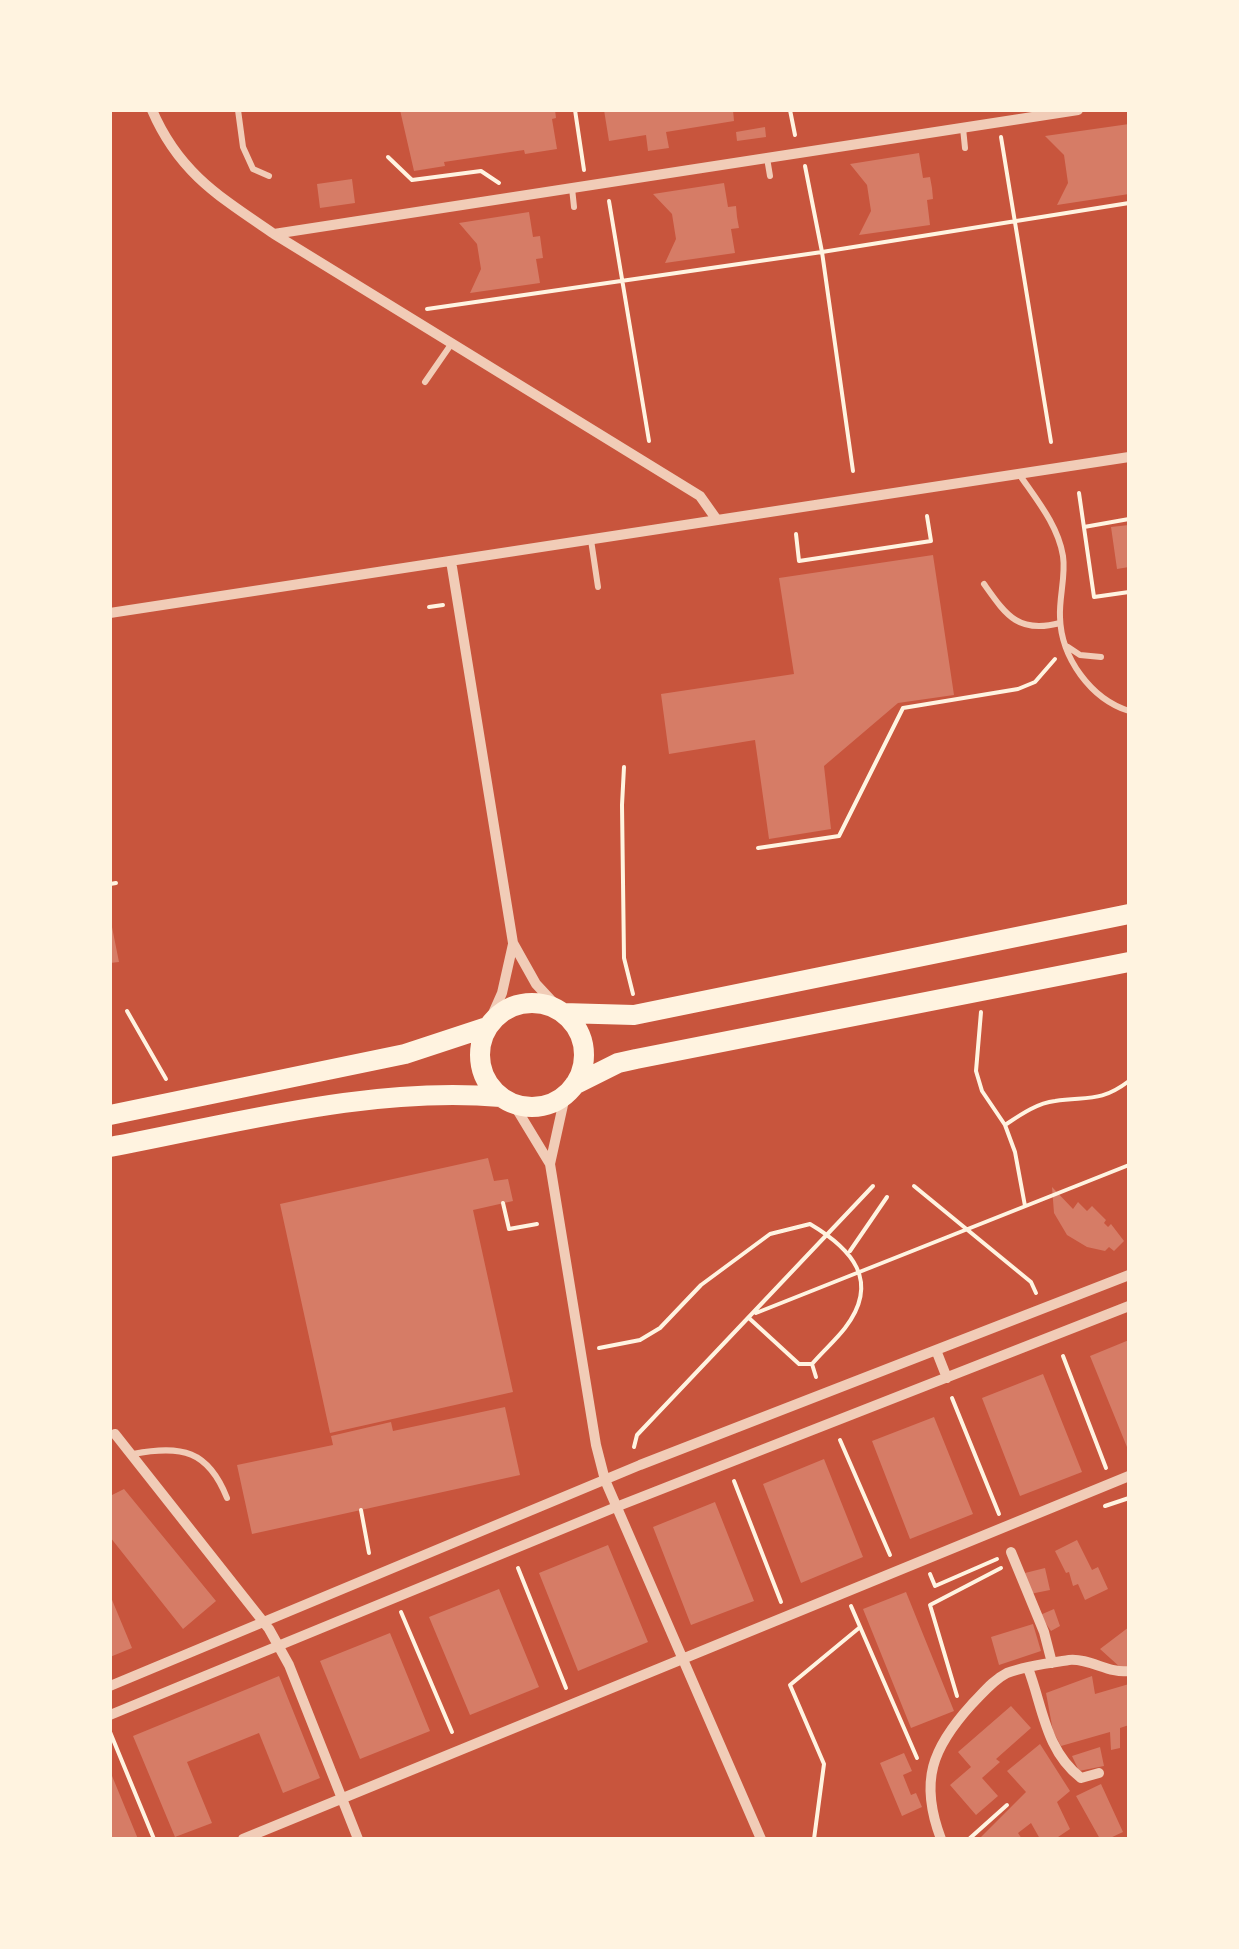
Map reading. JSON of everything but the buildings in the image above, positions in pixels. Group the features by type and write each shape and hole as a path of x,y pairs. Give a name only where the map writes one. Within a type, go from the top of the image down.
{"main road":[{"path":"507,1100 489,1085 481,1068 481,1043 488,1027 505,1010 525,1003 546,1004 563,1012 634,1014 1129,914"},
{"path":"110,1147 350,1102 443,1094 541,1106 618,1063 1129,962"},
{"path":"563,1012 577,1028 584,1046 583,1069 569,1091"},
{"path":"110,1115 405,1054 488,1027"}],"street":[{"path":"152,110 162,132 192,174 274,234 700,496 718,520"},
{"path":"274,234 1078,110"},
{"path":"110,613 1129,456"},
{"path":"451,562 513,943 525,970 563,1012"},
{"path":"488,1027 502,994 513,943"},
{"path":"569,1091 550,1164 596,1445 616,1508 761,1839"},
{"path":"507,1100 550,1164"},
{"path":"110,1158 156,1138"},
{"path":"110,1686 605,1480 1129,1275"},
{"path":"110,1715 616,1508 1129,1306"},
{"path":"936,1350 948,1378"},
{"path":"115,1434 265,1622 279,1646 358,1839"},
{"path":"242,1839 1129,1476"},
{"path":"1009,1556 1044,1632 1052,1663"},
{"path":"941,1839 931,1798 932,1764 944,1737 995,1681 1010,1672 1074,1660 1118,1672 1129,1671"},
{"path":"1028,1668 1041,1718 1058,1752 1080,1778 1099,1773"}],"lane":[{"path":"238,110 243,147 253,169 268,176"},
{"path":"963,128 965,148"},
{"path":"767,158 770,176"},
{"path":"572,188 574,206"},
{"path":"425,382 452,344"},
{"path":"1018,473 1050,519 1062,553 1060,622 1072,664 1108,704 1129,711"},
{"path":"591,540 598,587"},
{"path":"984,584 1006,615 1025,626 1044,627 1060,622"},
{"path":"1066,646 1080,654 1101,657"},
{"path":"132,1454 176,1451 200,1458 216,1471 227,1498"}],"path":[{"path":"575,110 585,172"},
{"path":"790,110 796,140"},
{"path":"1002,138 1051,442"},
{"path":"388,156 412,180 481,171 503,186"},
{"path":"806,166 854,471"},
{"path":"608,196 648,441"},
{"path":"427,309 822,252 1129,202"},
{"path":"1080,493 1094,597 1129,592"},
{"path":"796,534 800,561 931,541 926,516"},
{"path":"1084,527 1129,519"},
{"path":"429,608 443,605"},
{"path":"758,848 839,836 903,708 1035,682 1066,646"},
{"path":"624,767 624,958 632,994"},
{"path":"126,1011 168,1084"},
{"path":"981,1012 976,1071 982,1091 1005,1125 1020,1166 1025,1206"},
{"path":"1005,1125 1026,1111 1053,1101 1102,1098 1129,1081"},
{"path":"756,1313 1129,1165"},
{"path":"634,1447 636,1434 874,1186"},
{"path":"914,1186 1031,1282 1036,1292"},
{"path":"850,1252 887,1198"},
{"path":"504,1203 509,1229 537,1224"},
{"path":"599,1348 640,1340 660,1328 701,1285 770,1234 810,1224 850,1252 862,1282 858,1305 845,1328 812,1364 798,1364 750,1319"},
{"path":"1063,1356 1107,1470"},
{"path":"812,1364 816,1377"},
{"path":"952,1398 998,1514"},
{"path":"840,1440 891,1558"},
{"path":"733,1480 781,1602"},
{"path":"361,1510 369,1553"},
{"path":"930,1572 934,1586 1009,1556"},
{"path":"962,1715 930,1605 1009,1556"},
{"path":"516,1565 566,1688"},
{"path":"850,1602 909,1746 920,1762 932,1764"},
{"path":"401,1612 452,1732"},
{"path":"814,1839 824,1764 790,1685 859,1628"},
{"path":"110,1731 154,1839"},
{"path":"969,1839 1006,1806"}]}
